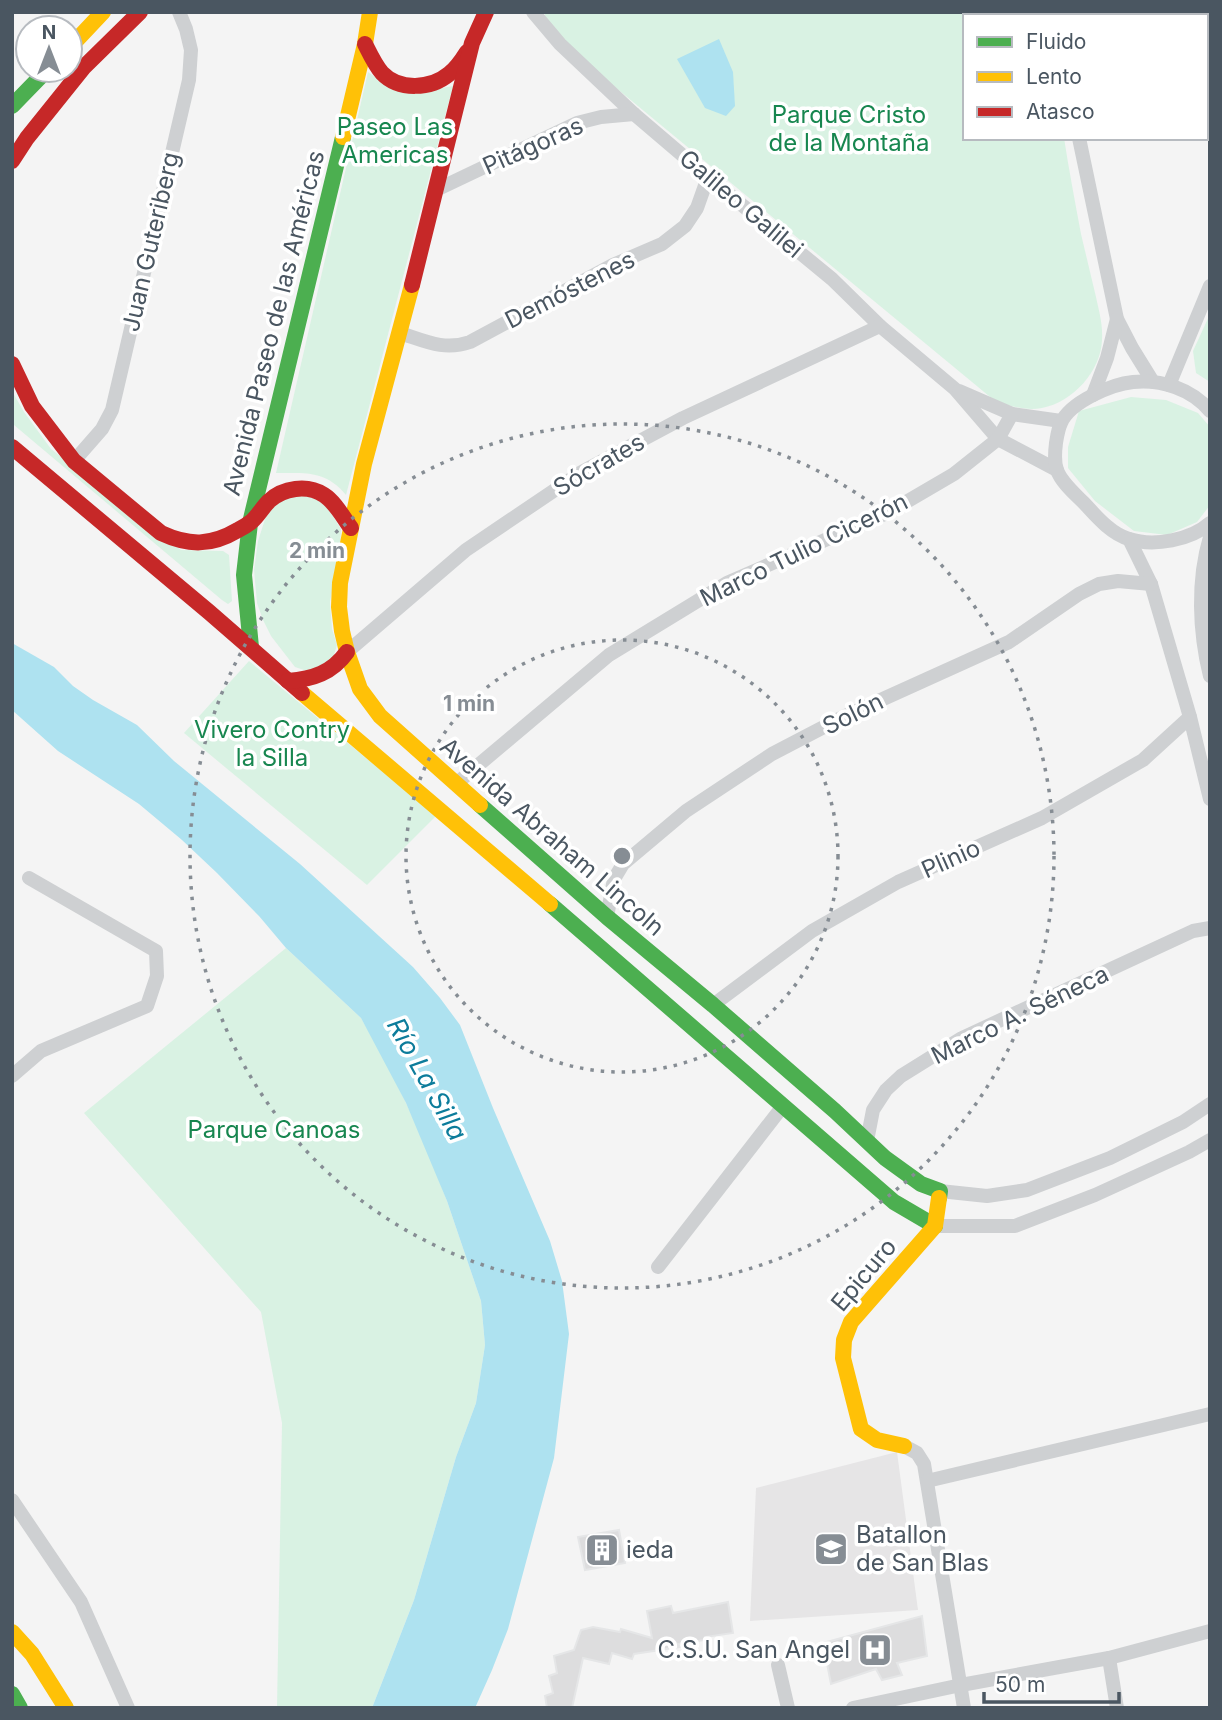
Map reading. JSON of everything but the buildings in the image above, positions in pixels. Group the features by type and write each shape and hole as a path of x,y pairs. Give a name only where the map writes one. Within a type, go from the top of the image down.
{"main road":[{"path":"84,32 103,12"},
{"path":"12,161 84,67 140,12"},
{"path":"365,44 384,74 400,85 420,86 438,82 451,73 462,60 486,12"},
{"name":"Avenida Paseo de las Américas","path":"251,647 244,575 250,523 365,44 368,14"},
{"path":"351,528 364,464 400,333 472,43"},
{"path":"12,106 33,84"},
{"path":"12,364 32,406 74,461 161,533 178,541 198,543 223,538 250,523 270,500 292,489 305,488 323,494 351,528"},
{"path":"12,447 251,647 894,1202 935,1226 940,1191"},
{"name":"Avenida Abraham Lincoln","path":"351,528 341,583 339,607 342,631 360,689 380,716 607,917 835,1111 885,1158 921,1184 940,1191"},
{"path":"288,681 310,680 320,676 341,662 347,652"},
{"name":"Epicuro","path":"904,1446 877,1440 861,1429 843,1359 844,1340 851,1322 935,1226"},
{"path":"12,1632 32,1654 66,1708"},
{"path":"12,1694 20,1708"}],"street":[{"name":"Juan Guteriberg","path":"74,461 102,429 112,410 189,80 191,50 179,12"},
{"name":"Galileo Galilei","path":"533,12 560,44 634,114 832,279 880,326 955,389 998,439 1057,470"},
{"name":"Pitágoras","path":"436,190 577,123 601,117 634,114"},
{"path":"1079,140 1117,319 1153,382"},
{"name":"Demóstenes","path":"400,333 443,346 457,346 613,265 662,244 685,226 697,208 708,177"},
{"path":"1169,385 1210,286"},
{"path":"1093,395 1107,358 1117,319"},
{"name":"Sócrates","path":"347,652 466,550 580,473 683,418 880,326"},
{"path":"1210,411 1189,394 1169,385 1128,382 1093,395 1076,406 1061,421 1055,453 1057,470 1068,486 1107,527 1129,540 1155,542 1181,539 1202,530 1210,523"},
{"name":"Galileo Galilei","path":"955,389 1012,414 1061,421"},
{"name":"Marco Tulio Cicerón","path":"457,783 609,655 727,583 889,512 954,474 998,439 1012,414"},
{"path":"1210,537 1205,552 1201,596 1210,676"},
{"path":"1129,540 1151,584 1190,717 1210,799"},
{"name":"Solón","path":"607,917 614,879 623,864 685,811 772,754 841,718 1009,642 1079,594 1099,584 1118,581 1151,584"},
{"name":"Plinio","path":"713,1005 812,931 898,882 1042,818 1143,760 1190,717"},
{"path":"12,1076 41,1051 147,1006 157,976 156,951 29,877"},
{"name":"Marco A. Séneca","path":"867,1141 873,1110 886,1090 901,1076 962,1038 1193,931 1210,928"},
{"path":"940,1191 987,1196 1027,1190 1110,1158 1183,1122 1210,1104"},
{"path":"658,1267 783,1106"},
{"path":"935,1226 1015,1226 1096,1195 1210,1140"},
{"path":"928,1481 1210,1414"},
{"path":"904,1446 916,1453 924,1464 928,1481 964,1708"},
{"path":"12,1500 81,1602 128,1708"},
{"path":"853,1708 1108,1658 1210,1631"},
{"path":"1108,1658 1117,1708"},
{"path":"778,1665 788,1708"}],"shaded area":[{"name":"Batallon de San Blas","path":"897,1452 918,1610 750,1621 756,1488"}],"green space":[{"name":"Parque Cristo de la Montaña","path":"545,12 1041,12 963,14 963,140 1064,140 1081,234 1101,323 1100,352 1091,374 1074,392 1053,405 1036,409 995,401 569,49 545,16"},
{"name":"Paseo Las Americas","path":"368,72 390,88 420,92 453,86 346,495 323,477 306,473 276,473"},
{"path":"1210,314 1210,382 1196,373 1193,351"},
{"path":"12,391 51,449 181,550 223,551 229,555 232,601 228,604 222,600 14,425"},
{"path":"1131,397 1166,400 1198,413 1210,427 1210,505 1197,522 1167,535 1134,531 1095,501 1068,468 1068,447 1079,411"},
{"path":"306,495 322,499 341,529 340,551 330,602 332,629 337,645 332,661 310,672 295,667 271,636 257,603 254,570 258,541 268,510 286,498"},
{"name":"Vivero Contry la Silla","path":"249,661 436,816 367,885 184,733"},
{"name":"Parque Canoas","path":"286,948 361,1018 383,1056 426,1147 481,1301 485,1345 476,1403 456,1457 414,1600 372,1708 277,1708 282,1423 261,1312 84,1113"}],"water":[{"path":"719,39 733,72 735,106 726,116 705,108 677,59"},
{"name":"Río La Silla","path":"12,643 54,667 73,686 93,700 137,725 174,761 300,864 413,967 460,1025 550,1241 562,1281 569,1334 554,1458 508,1629 475,1708 372,1708 414,1600 456,1457 476,1403 485,1345 481,1301 447,1201 406,1103 361,1018 286,948 217,873 139,804 58,751 12,710"}],"traffic: fast":[{"path":"12,106 33,84"},
{"path":"251,647 244,575 250,523 343,137"},
{"path":"480,805 835,1111 885,1158 921,1184 940,1191 939,1198"},
{"path":"550,904 894,1202 935,1226"},
{"path":"12,1694 20,1708"}],"traffic: slow":[{"path":"84,32 103,12"},
{"path":"343,137 370,12"},
{"path":"412,285 364,464 340,583 342,631 360,689 380,716 480,805"},
{"path":"302,693 550,904"},
{"path":"904,1446 877,1440 861,1429 843,1358 844,1340 851,1322 935,1226 939,1198"},
{"path":"12,1632 32,1654 66,1708"}],"traffic: jam":[{"path":"12,161 84,67 140,12"},
{"path":"412,285 472,43 486,12"},
{"path":"365,44 375,63 389,79 415,86 442,79 467,52"},
{"path":"12,364 32,406 74,461 161,533 191,542 219,539 251,522 281,493 295,489 310,489 328,498 351,528"},
{"path":"12,447 302,693"},
{"path":"288,681 321,674 335,665 347,652"}],"place":[{"name":"Batallon de San Blas","path":"831,1549"},
{"name":"ieda","path":"602,1550"},
{"name":"C.S.U. San Angel","path":"875,1650"}]}
